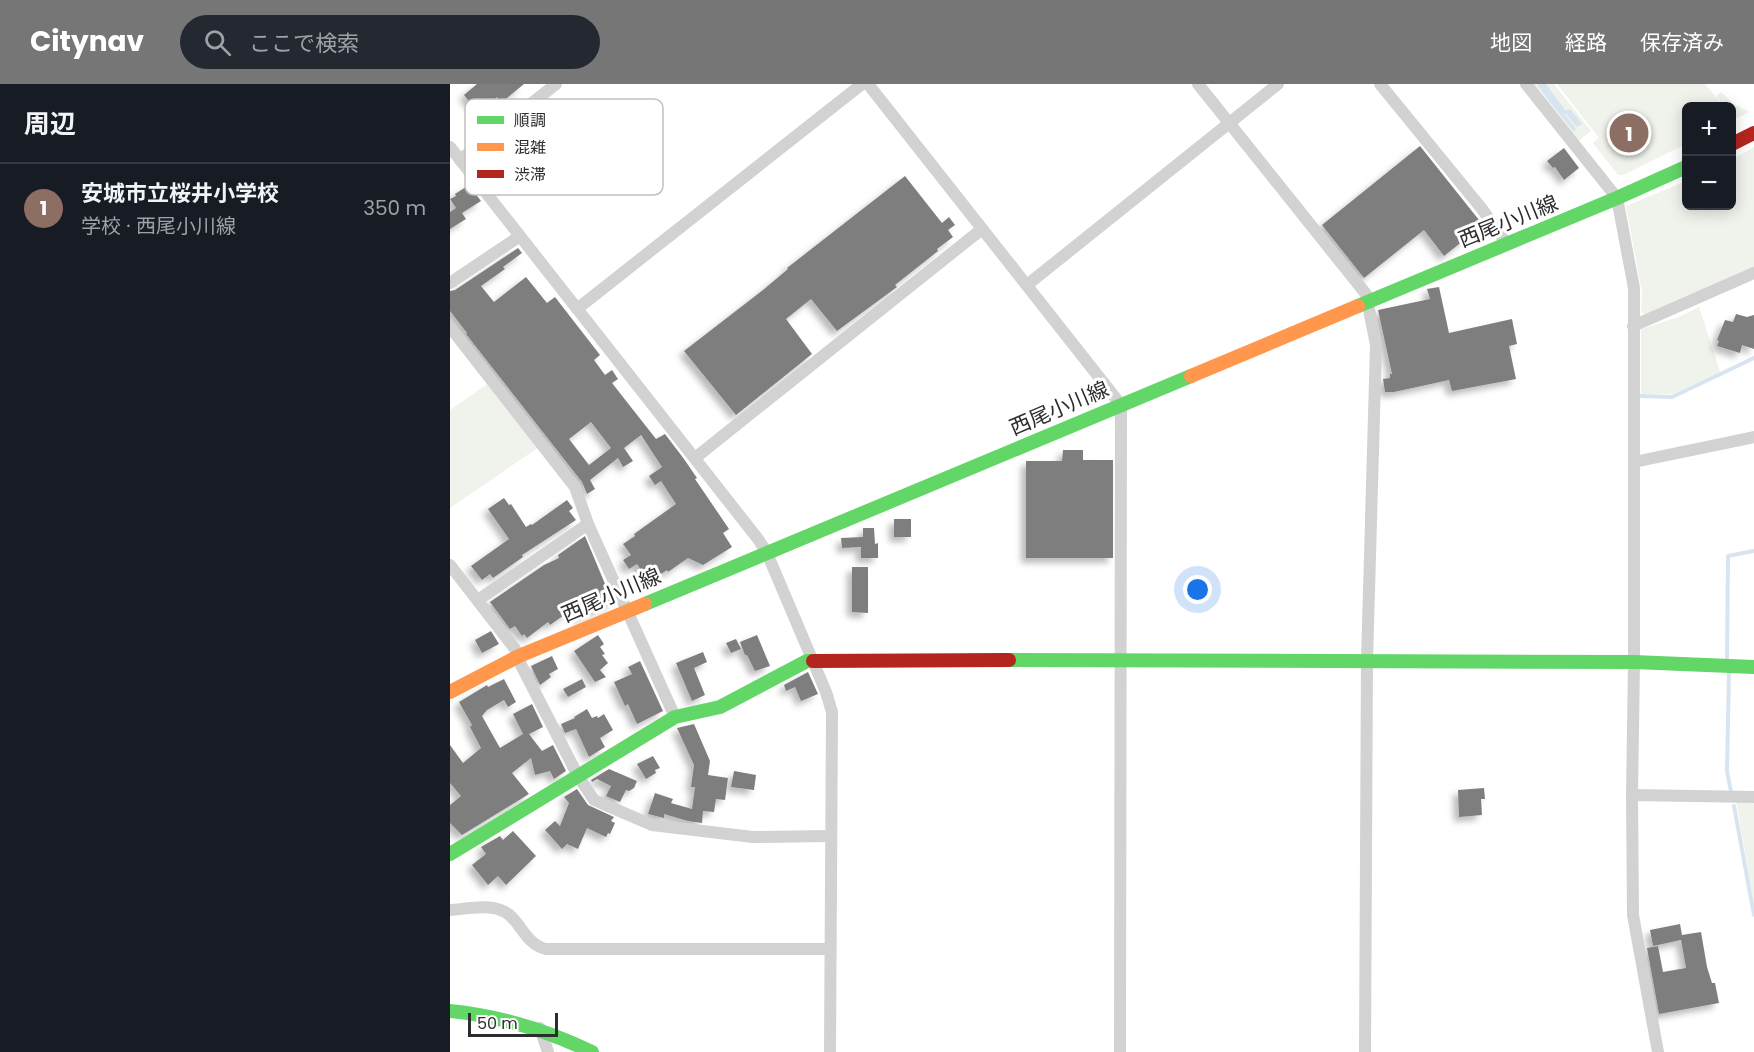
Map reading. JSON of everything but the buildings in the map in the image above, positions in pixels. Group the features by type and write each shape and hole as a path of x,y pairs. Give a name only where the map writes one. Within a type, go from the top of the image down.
{"street":[{"path":"537,99 556,84"},
{"path":"577,309 862,84"},
{"path":"868,84 1121,405 1120,1052"},
{"path":"1198,84 1366,294 1376,345 1367,661 1365,1052"},
{"path":"1027,285 1278,84"},
{"path":"1380,84 1482,209 1507,244"},
{"path":"1526,84 1617,198 1634,288 1633,915 1658,1052"},
{"path":"1736,142 1754,133"},
{"path":"450,147 465,166"},
{"path":"460,160 465,156"},
{"name":"西尾小川線","path":"450,692 519,656 1617,198 1682,169"},
{"path":"488,195 758,539 767,553 813,660 832,712 830,1052"},
{"path":"695,458 982,229"},
{"path":"450,283 520,236"},
{"path":"1633,326 1754,273"},
{"path":"450,327 575,487 588,524 675,717"},
{"path":"1634,462 1754,437"},
{"path":"478,600 588,524"},
{"path":"450,565 519,656 521,665 578,776 594,800 652,825 753,837 830,836"},
{"path":"450,854 675,717 720,707 807,661 813,660 1634,662 1754,667"},
{"path":"1632,795 1754,797"},
{"path":"450,910 482,908 502,910 509,914 533,943 546,949 830,949"},
{"path":"450,1011 493,1017 540,1028 592,1052"},
{"path":"540,1028 548,1052"}],"shaded area":[{"path":"1533,84 1554,84 1591,131 1578,141"},
{"path":"1537,84 1546,84 1565,110 1571,110 1582,124 1577,127 1566,114 1552,105"},
{"path":"1557,84 1705,84 1720,102 1682,102 1682,146 1623,175 1618,175 1593,143 1599,138"},
{"path":"1721,92 1732,102 1721,102 1716,96"},
{"path":"1736,105 1750,112 1736,119"},
{"path":"1754,147 1754,267 1645,316 1641,311 1642,292 1626,206 1682,183 1682,210 1736,210 1736,157"},
{"path":"1699,307 1720,372 1673,394 1641,394 1641,329 1679,317"},
{"path":"489,383 539,447 450,508 450,410"},
{"path":"1736,801 1754,801 1754,904"}],"waterway":[{"path":"1554,104 1574,129"},
{"path":"1639,396 1672,397 1754,358"},
{"path":"1727,661 1728,556 1754,551"},
{"path":"1729,671 1727,771 1731,792"},
{"path":"1734,806 1754,915"}],"traffic: fast":[{"path":"1358,306 1682,169"},
{"path":"645,604 1191,376"},
{"path":"1009,660 1634,662 1754,667"},
{"path":"450,854 675,717 720,707 807,661 813,661"},
{"path":"450,1011 487,1016 522,1025 592,1052"}],"traffic: slow":[{"path":"1191,376 1358,306"},
{"path":"450,692 519,656 645,604"}],"traffic: jam":[{"path":"1736,142 1754,133"},
{"path":"813,661 1009,660"}],"place":[{"name":"安城市立桜井小学校","path":"1629,133"}]}
